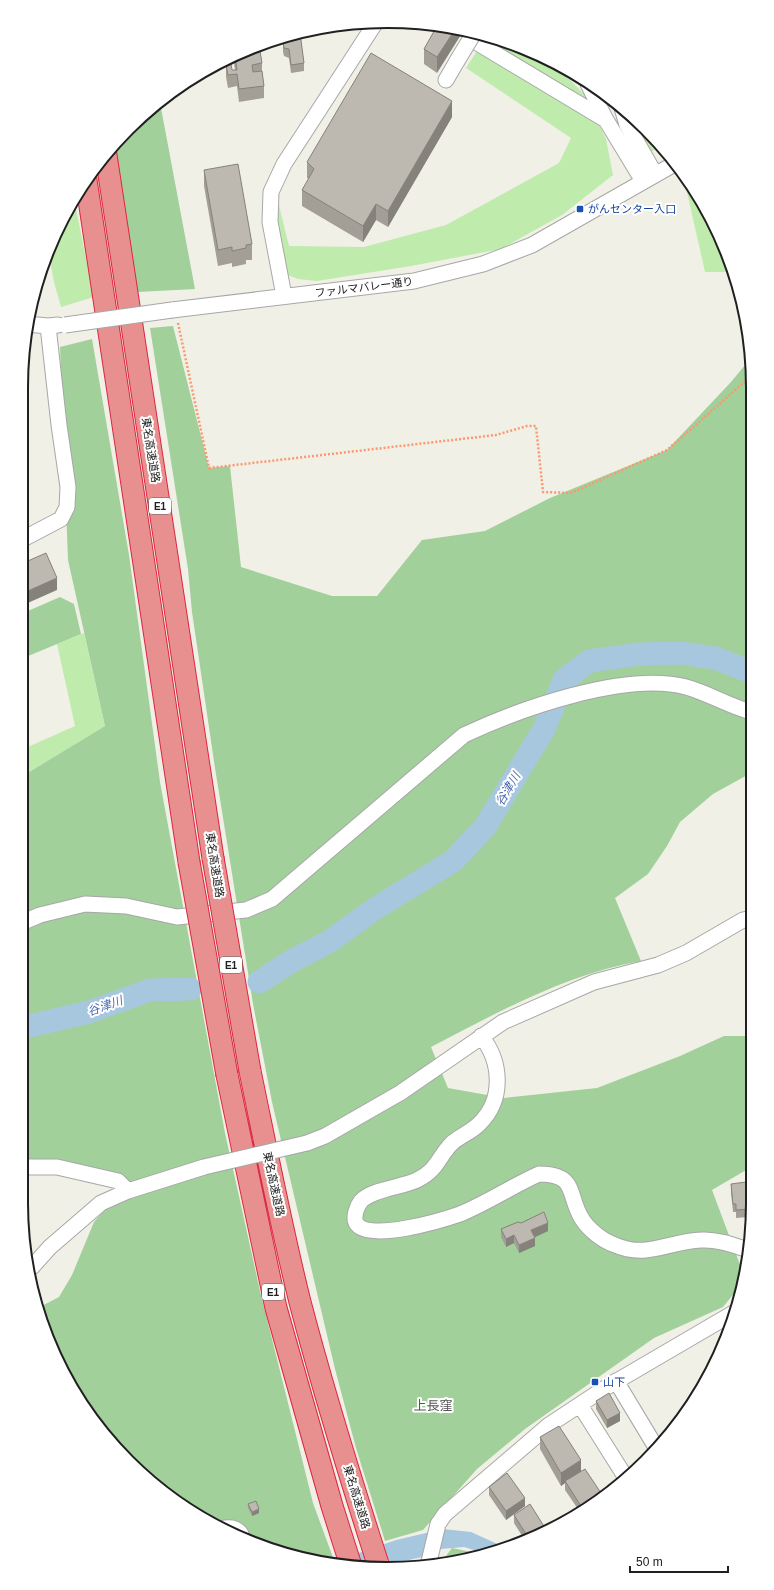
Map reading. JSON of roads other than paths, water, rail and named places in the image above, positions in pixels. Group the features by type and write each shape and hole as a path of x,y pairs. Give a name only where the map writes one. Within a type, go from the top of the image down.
{"highway":[{"name":"東名高速道路","path":"107,162 213,858 250,1071 273,1184 300,1302 355,1495 377,1562"},
{"name":"E1","path":"88,190 189,862 227,1075 276,1308 332,1506 349,1560"}],"street":[{"path":"284,296 270,222 271,192 284,164 372,29"},
{"path":"446,80 457,61 474,39"},
{"path":"477,39 604,116"},
{"path":"593,93 604,116 649,178"},
{"path":"604,116 611,107"},
{"path":"625,118 649,178"},
{"name":"ファルマバレー通り","path":"34,325 65,325 284,296 414,282 483,264 532,245 670,166"},
{"path":"28,536 62,519 68,507 68,487 59,425 48,326"},
{"path":"28,920 40,915 85,904 126,906 177,917 246,910 272,899 281,892 464,735 493,721 597,688 661,683 686,687 746,710"},
{"path":"34,1265 50,1247 102,1203 128,1190 204,1167 307,1142 325,1136 400,1093 503,1022 594,982 658,965 686,953 717,934 746,919"},
{"path":"481,1036 488,1045 497,1068 497,1086 494,1103 487,1115 478,1125 452,1144 434,1170 417,1180 367,1196 358,1207 355,1217 357,1224 362,1229 381,1231 419,1226 460,1214 538,1174 551,1174 568,1184 582,1219 599,1237 615,1246 634,1251 652,1251 683,1242 716,1240 743,1248"},
{"path":"28,1167 57,1167 118,1181 128,1190"},
{"path":"430,1559 438,1524 456,1504 517,1451 549,1425 616,1381 728,1316"},
{"path":"616,1381 654,1444"},
{"path":"580,1405 623,1474"}],"water":[{"path":"443,1529 471,1532 498,1544 476,1551 464,1547 441,1549 426,1556 404,1561 387,1562 341,1559 396,1540"}],"waterway":[{"name":"谷津川","path":"259,982 290,962 330,941 376,908 453,861 485,827 544,729 564,680 589,661 640,654 680,653 715,658 746,670"},
{"name":"谷津川","path":"28,1026 89,1012 150,990 190,989"}],"place":[{"name":"がんセンター入口","path":"580,209"},
{"name":"山下","path":"595,1382"}],"district":[{"name":"上長窪","path":"433,1405"}]}
